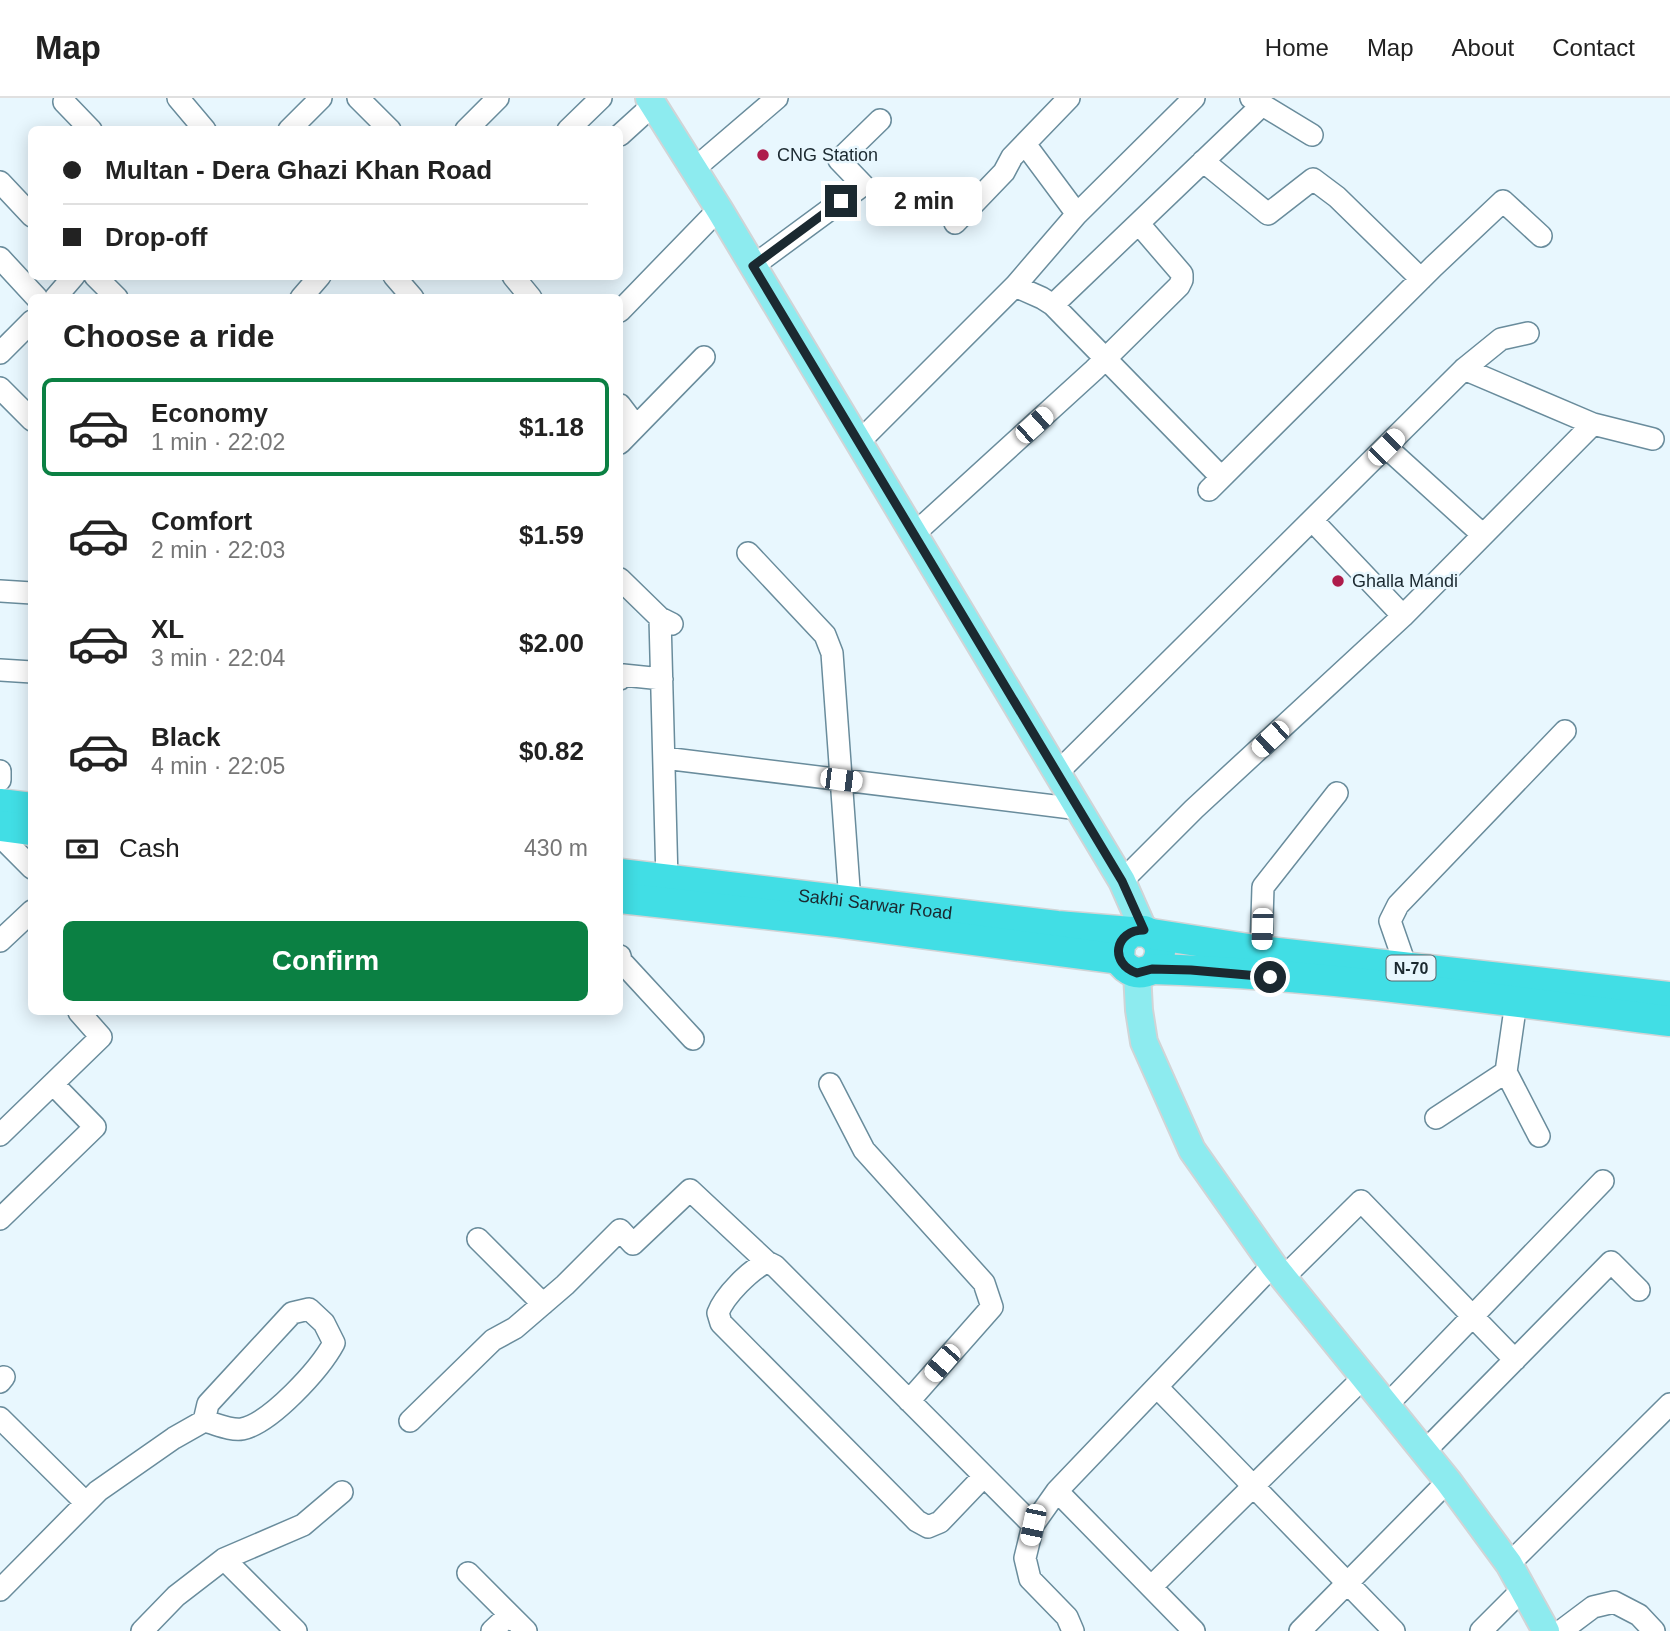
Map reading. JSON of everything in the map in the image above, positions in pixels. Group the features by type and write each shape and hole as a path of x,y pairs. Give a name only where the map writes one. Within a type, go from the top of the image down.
{"highway":[{"path":"0,804 28,807"},
{"path":"0,826 28,830"},
{"name":"Sakhi Sarwar Road","path":"623,874 1076,928 1139,950"},
{"name":"Sakhi Sarwar Road","path":"623,898 837,922 1139,950"},
{"name":"N-70","path":"1139,950 1261,951 1670,997"},
{"name":"N-70","path":"1139,950 1191,970 1401,988 1670,1021"}],"main road":[{"path":"651,101 719,209 1122,881 1139,950 1139,1010 1144,1042 1192,1150 1279,1271 1447,1481 1509,1564 1546,1631"}],"street":[{"path":"178,98 202,126"},
{"path":"293,126 321,98"},
{"path":"358,98 386,126"},
{"path":"470,126 498,98"},
{"path":"572,126 601,98"},
{"path":"694,169 777,98"},
{"path":"955,223 1004,172 1012,157 1069,98"},
{"path":"859,442 1014,286 1077,214 1194,98"},
{"path":"623,132 651,101"},
{"path":"64,102 87,126"},
{"path":"1053,305 1203,161 1256,102 1312,135"},
{"path":"753,266 863,185 839,160 880,120"},
{"path":"1025,144 1077,214"},
{"path":"1203,161 1268,214 1313,179 1337,197 1421,279"},
{"path":"0,183 28,212"},
{"path":"1014,286 1053,305 1215,484 1503,201 1541,236"},
{"path":"623,308 719,209"},
{"path":"914,534 1104,360 1182,280 1182,274 1139,224"},
{"path":"0,258 33,294"},
{"path":"58,294 71,280"},
{"path":"99,280 113,294"},
{"path":"304,294 317,280"},
{"path":"397,280 410,294"},
{"path":"516,280 528,294"},
{"path":"0,353 28,325"},
{"path":"1057,773 1464,369 1501,339 1528,333"},
{"path":"623,440 704,357"},
{"path":"1464,369 1593,424 1653,439"},
{"path":"0,388 28,416"},
{"path":"623,409 636,426"},
{"path":"1122,881 1194,809 1403,616 1593,424"},
{"path":"1386,447 1483,535"},
{"path":"1312,520 1403,616"},
{"path":"748,553 824,635 832,653 850,902"},
{"path":"623,582 667,621 662,679 667,880"},
{"path":"0,591 28,593"},
{"path":"0,670 28,671"},
{"path":"623,676 662,679"},
{"path":"1406,967 1390,921 1398,905 1565,731"},
{"path":"664,758 1079,809"},
{"path":"0,771 0,780"},
{"path":"1261,951 1263,887 1337,793"},
{"path":"0,836 28,864"},
{"path":"0,942 28,915"},
{"path":"623,963 693,1039"},
{"path":"1516,1002 1506,1072 1539,1136"},
{"path":"0,1135 101,1037 82,1015"},
{"path":"1436,1118 1506,1072"},
{"path":"0,1219 95,1127 53,1084"},
{"path":"830,1084 863,1150 984,1283 992,1307 909,1401"},
{"path":"1387,1405 1603,1181"},
{"path":"410,1421 493,1340 515,1328 620,1230 633,1244 690,1190 767,1262 775,1266 1033,1525"},
{"path":"1073,1631 1067,1617 1030,1579 1026,1558 1033,1525 1058,1491 1157,1387 1279,1271 1361,1201 1515,1360"},
{"path":"478,1239 542,1304"},
{"path":"767,1262 758,1266 721,1302 718,1313 721,1323 917,1521 928,1527 940,1522 984,1476"},
{"path":"1424,1452 1611,1262 1639,1290"},
{"path":"0,1590 98,1491 174,1438 204,1421 240,1430 272,1414 325,1359 334,1343 324,1323 309,1309 292,1313 208,1404 204,1421"},
{"path":"1151,1587 1364,1377"},
{"path":"1157,1387 1394,1631"},
{"path":"1509,1564 1670,1404"},
{"path":"0,1418 86,1503"},
{"path":"1300,1631 1447,1481"},
{"path":"1058,1491 1194,1631"},
{"path":"142,1631 176,1595 224,1559 303,1525 342,1492"},
{"path":"224,1559 296,1631"},
{"path":"468,1573 526,1631"},
{"path":"1480,1631 1523,1589"},
{"path":"1561,1631 1593,1607 1614,1602 1639,1615 1654,1631"},
{"path":"492,1631 509,1615"}],"place":[{"name":"CNG Station","path":"763,155"},
{"name":"Ghalla Mandi","path":"1338,581"}],"route":[{"path":"841,201 753,266 1122,881 1144,930 1124,936 1118,951 1119,959 1130,971 1137,973 1152,969 1191,970 1270,977"}]}
